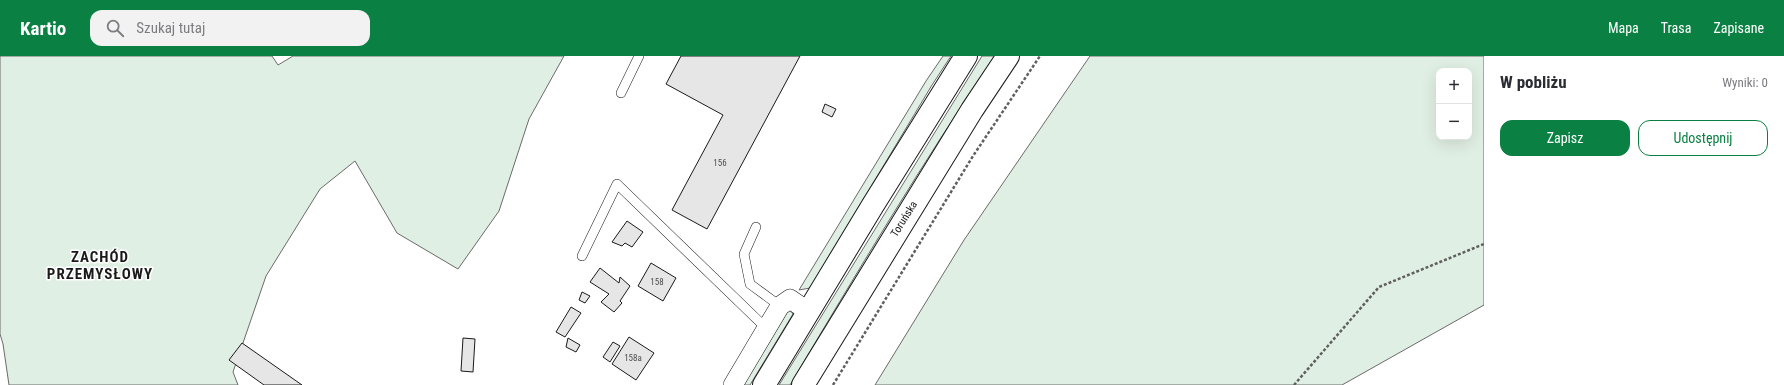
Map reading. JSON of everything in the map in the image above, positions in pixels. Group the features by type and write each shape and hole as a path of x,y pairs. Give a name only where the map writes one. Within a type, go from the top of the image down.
{"main road":[{"path":"764,385 881,192 966,56"},
{"name":"Toruńska","path":"803,385 968,116 1008,56"}],"street":[{"path":"733,385 780,306 790,299 809,312"}],"lane":[{"path":"621,93 640,56"},
{"path":"582,256 617,184 766,329"},
{"path":"756,227 744,254 750,284 780,306"}],"path":[{"path":"833,385 973,156 1040,56"},
{"path":"1294,385 1379,287 1484,244"}],"green space":[{"path":"0,56 272,56 278,65 293,56 564,56 529,119 499,211 458,269 397,233 355,161 320,189 266,276 233,372 238,385 9,385 3,344 0,334"},
{"path":"943,56 951,56 810,288 799,290 926,81"},
{"path":"982,56 995,56 915,178 790,385 779,385"},
{"path":"1090,56 1484,56 1484,305 1342,385 875,385 964,240"},
{"path":"790,310 793,314 750,385 743,385 788,311"}],"building":[{"path":"681,56 800,56 707,229 672,210 723,115 666,84"},
{"path":"825,104 836,109 832,117 822,112"},
{"path":"627,221 643,232 632,247 625,243 622,246 612,242"},
{"path":"651,263 676,278 663,301 638,286"},
{"path":"600,268 619,283 620,277 630,286 620,301 622,303 614,312 601,302 609,294 590,282"},
{"path":"582,292 590,296 585,303 579,300"},
{"path":"571,307 581,313 565,337 556,332"},
{"path":"629,337 654,353 636,380 612,364"},
{"path":"463,338 475,339 473,372 461,371"},
{"path":"568,338 580,345 576,352 566,347"},
{"path":"613,342 620,346 610,362 603,357"},
{"path":"242,343 302,385 264,385 229,360"}],"district":[{"name":"ZACHÓD PRZEMYSŁOWY","path":"100,266"}]}
